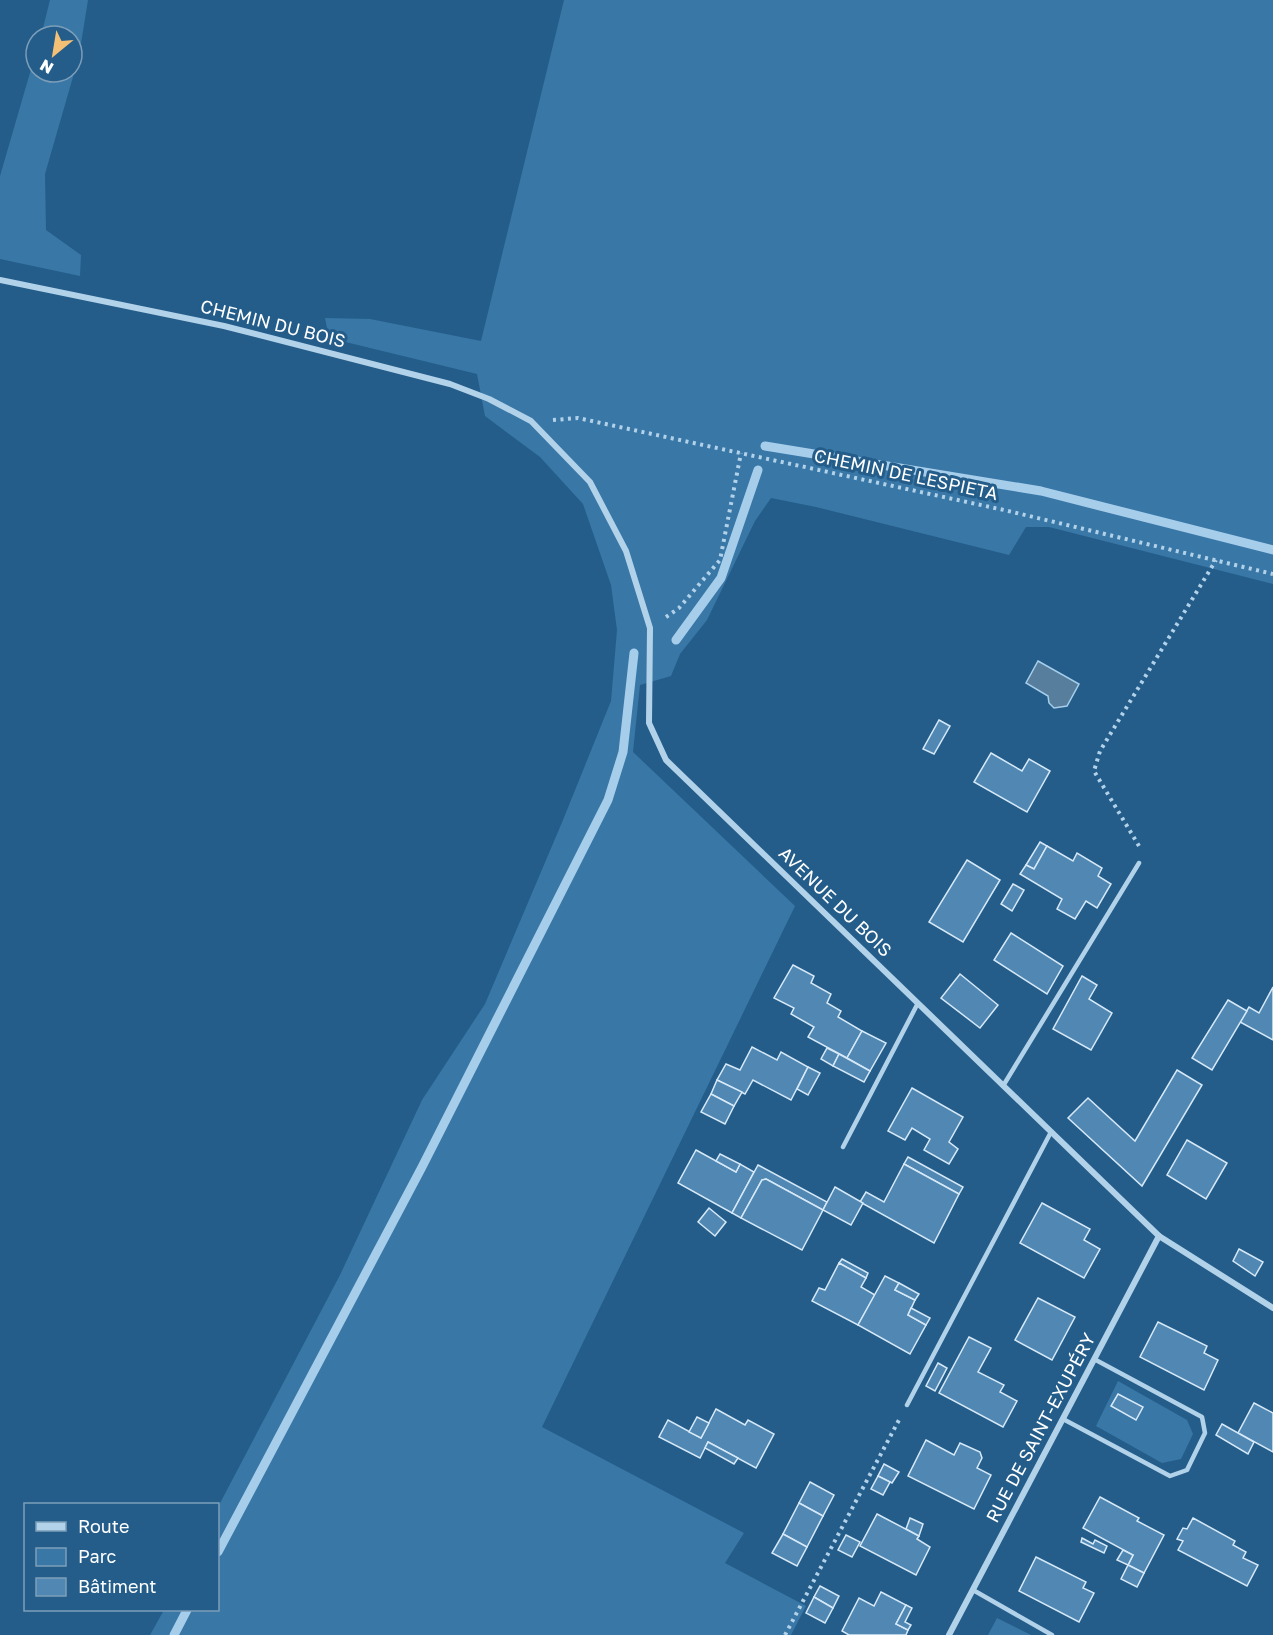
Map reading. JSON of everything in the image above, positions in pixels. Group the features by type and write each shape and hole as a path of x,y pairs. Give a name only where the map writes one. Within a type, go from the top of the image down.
{"street":[{"name":"CHEMIN DU BOIS","path":"0,280 224,326 450,384 489,399 531,422"},
{"name":"AVENUE DU BOIS","path":"531,422 590,483 626,551 650,628 649,723 666,760 1159,1236 1273,1308"},
{"name":"RUE DE SAINT-EXUPÉRY","path":"949,1635 1159,1236"}],"lane":[{"path":"1003,1086 1139,863"},
{"path":"843,1147 918,1003"},
{"path":"907,1405 1051,1132"},
{"path":"1063,1419 1170,1476 1187,1470 1205,1433 1202,1417 1094,1359"},
{"path":"973,1590 1052,1635"}],"path":[{"name":"CHEMIN DE LESPIETA","path":"531,422 578,418 992,507 1273,574"},
{"path":"650,628 679,608 720,560 741,453"},
{"path":"1139,863 1142,850 1094,771 1100,751 1216,560"},
{"path":"785,1635 907,1405"}],"green space":[{"path":"50,0 88,0 84,25 44,24"},
{"path":"564,0 1273,0 1273,584 1049,527 1026,527 1009,555 771,498 755,521 707,620 680,654 671,676 640,685 633,752 795,906 542,1427 744,1533 725,1563 806,1606 791,1635 150,1635 163,1611 219,1611 219,1505 340,1275 422,1100 485,1004 611,701 617,630 611,585 583,504 540,457 485,416 477,374 329,338 325,318 370,319 481,341"},
{"path":"27,84 71,84 45,174 46,230 81,255 80,276 0,259 0,176"},
{"path":"1118,1381 1187,1420 1193,1434 1181,1459 1162,1463 1096,1426"},
{"path":"997,1618 1031,1635 988,1635"}],"shaded area":[{"path":"1038,661 1079,684 1067,706 1054,708 1049,703 1048,696 1026,683"}],"building":[{"path":"939,720 950,726 934,754 923,749"},
{"path":"991,753 1022,771 1029,759 1050,771 1027,812 974,782"},
{"path":"1040,842 1047,846 1034,869 1026,865"},
{"path":"1047,846 1073,861 1077,853 1102,868 1098,876 1111,884 1097,908 1086,901 1075,919 1057,909 1062,899 1020,874 1026,865 1034,869"},
{"path":"967,860 1000,880 963,942 929,922"},
{"path":"1013,884 1024,890 1012,911 1001,904"},
{"path":"1011,933 1063,966 1047,994 994,960"},
{"path":"793,965 814,976 811,983 831,994 827,1003 841,1011 838,1017 862,1031 847,1058 808,1037 814,1027 791,1014 794,1008 774,998"},
{"path":"960,974 998,1005 980,1028 941,998"},
{"path":"1082,976 1097,985 1089,999 1112,1013 1091,1050 1053,1029"},
{"path":"1273,987 1273,1040 1240,1022 1249,1007 1259,1013"},
{"path":"1228,1000 1247,1011 1212,1070 1192,1058"},
{"path":"862,1031 886,1043 870,1071 847,1058"},
{"path":"752,1047 777,1060 781,1052 808,1067 791,1100 753,1080 745,1094 717,1080 726,1064 740,1070"},
{"path":"827,1048 839,1054 833,1066 821,1059"},
{"path":"839,1054 870,1071 864,1082 833,1066"},
{"path":"808,1067 820,1073 808,1095 797,1089"},
{"path":"1177,1070 1202,1085 1142,1186 1068,1118 1088,1098 1135,1141"},
{"path":"717,1080 742,1092 734,1106 711,1094"},
{"path":"912,1088 963,1117 949,1142 958,1149 949,1164 924,1150 930,1139 912,1128 905,1140 888,1131"},
{"path":"711,1094 734,1106 725,1124 701,1112"},
{"path":"1187,1140 1227,1163 1206,1199 1167,1175"},
{"path":"696,1150 736,1172 740,1164 754,1172 732,1213 678,1183"},
{"path":"720,1154 740,1164 736,1172 716,1161"},
{"path":"908,1157 963,1187 959,1194 904,1164"},
{"path":"904,1164 959,1194 934,1243 860,1202 866,1192 884,1202"},
{"path":"758,1165 827,1202 823,1210 766,1179 762,1180 741,1218 732,1213"},
{"path":"766,1179 823,1210 802,1250 741,1218 762,1180"},
{"path":"835,1187 863,1203 851,1225 823,1210"},
{"path":"1042,1203 1090,1229 1084,1240 1100,1249 1084,1278 1020,1243"},
{"path":"709,1208 726,1222 715,1236 698,1222"},
{"path":"1239,1249 1263,1262 1255,1276 1233,1261"},
{"path":"842,1259 868,1273 866,1278 839,1263"},
{"path":"839,1263 866,1278 861,1287 875,1295 858,1325 812,1301 819,1288 825,1290"},
{"path":"885,1276 899,1283 895,1290 915,1300 908,1315 926,1325 910,1354 858,1325"},
{"path":"899,1283 919,1294 915,1300 895,1290"},
{"path":"1038,1298 1075,1317 1052,1360 1015,1340"},
{"path":"911,1308 930,1318 926,1325 908,1315"},
{"path":"1158,1322 1207,1346 1204,1353 1218,1360 1204,1390 1140,1357"},
{"path":"969,1337 991,1348 978,1372 1004,1385 1000,1392 1017,1401 1003,1427 939,1393"},
{"path":"938,1363 947,1368 935,1391 926,1386"},
{"path":"1118,1394 1143,1407 1136,1420 1111,1406"},
{"path":"1254,1403 1273,1413 1273,1452 1238,1433"},
{"path":"716,1409 745,1425 748,1420 774,1434 756,1468 708,1442 700,1458 659,1437 668,1420 701,1438"},
{"path":"697,1417 709,1423 701,1438 689,1432"},
{"path":"1222,1424 1254,1442 1248,1454 1216,1435"},
{"path":"926,1440 954,1455 960,1443 980,1452 982,1458 977,1468 991,1475 974,1509 908,1476"},
{"path":"708,1442 738,1458 734,1464 705,1448"},
{"path":"884,1464 899,1472 892,1483 878,1476"},
{"path":"878,1476 890,1482 883,1495 871,1489"},
{"path":"810,1482 834,1495 823,1516 799,1503"},
{"path":"1100,1497 1139,1518 1137,1521 1164,1535 1144,1573 1128,1565 1133,1555 1083,1528"},
{"path":"799,1503 823,1516 807,1547 783,1534"},
{"path":"877,1514 919,1536 917,1539 930,1547 916,1575 860,1546"},
{"path":"910,1518 923,1524 919,1536 906,1529"},
{"path":"1193,1518 1235,1541 1233,1545 1246,1552 1243,1558 1258,1565 1247,1586 1178,1550 1183,1541 1177,1539 1183,1528 1187,1529"},
{"path":"783,1534 807,1547 797,1566 772,1553"},
{"path":"846,1535 860,1542 852,1557 838,1550"},
{"path":"1082,1538 1093,1544 1095,1540 1107,1546 1104,1553 1081,1542"},
{"path":"1123,1550 1133,1555 1128,1565 1117,1560"},
{"path":"1036,1557 1086,1582 1083,1588 1094,1593 1079,1622 1019,1591"},
{"path":"1128,1565 1144,1573 1137,1587 1121,1579"},
{"path":"820,1586 839,1596 833,1608 814,1597"},
{"path":"881,1592 906,1605 896,1624 908,1630 906,1635 849,1635 842,1631 859,1598 874,1606"},
{"path":"814,1597 833,1608 825,1623 806,1613"},
{"path":"906,1605 912,1608 905,1622 911,1625 908,1630 896,1624"}],"waterway":[{"path":"765,446 1041,491 1273,550"},
{"path":"676,640 721,578 758,470"},
{"path":"219,1550 422,1167 608,800 623,752 634,653"},
{"path":"174,1635 186,1611"}]}
